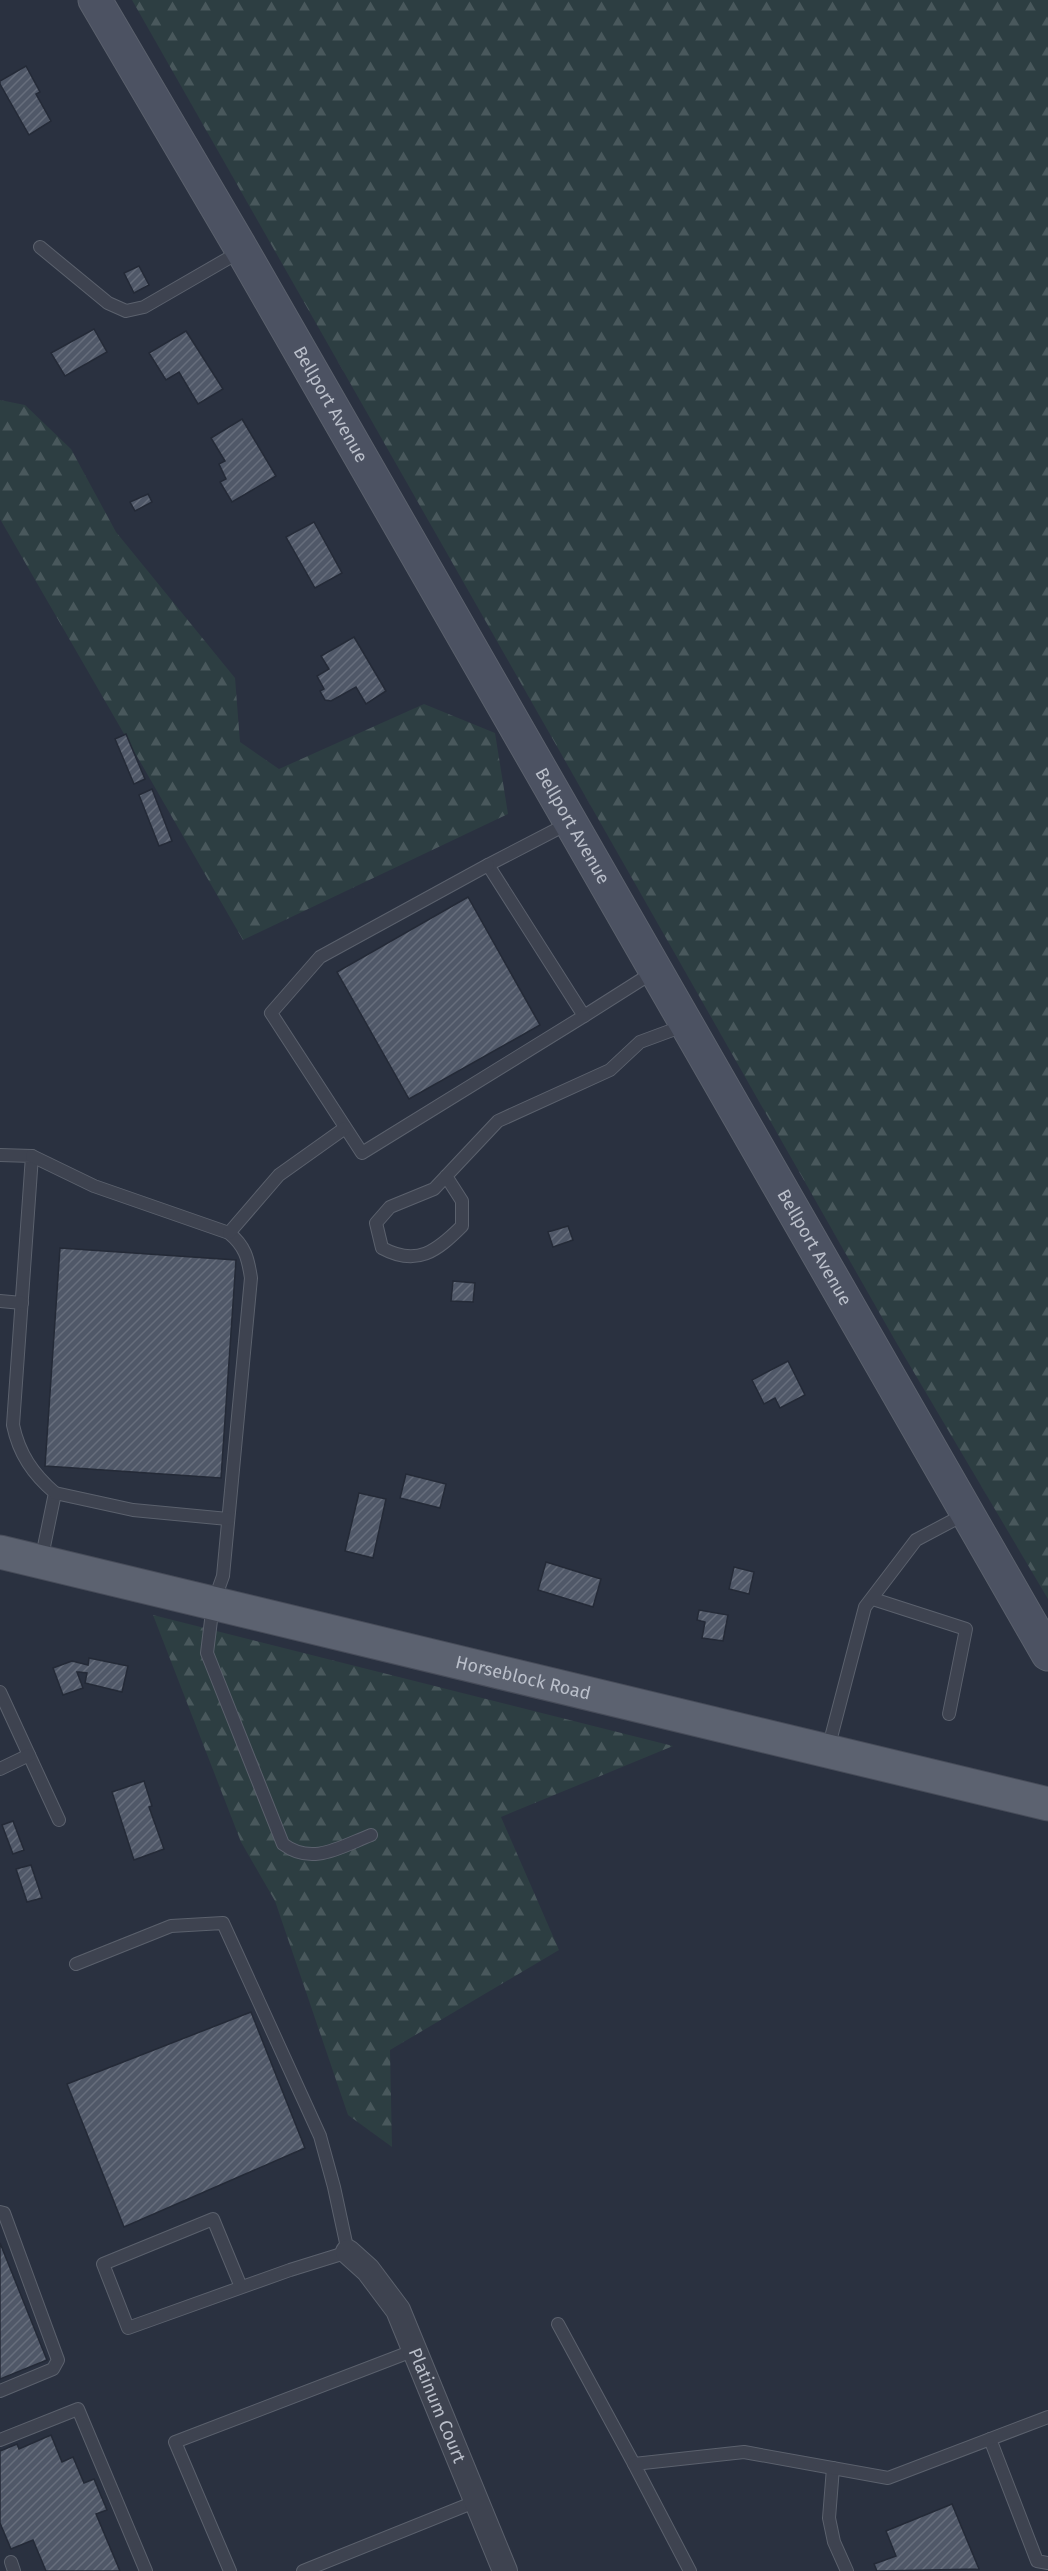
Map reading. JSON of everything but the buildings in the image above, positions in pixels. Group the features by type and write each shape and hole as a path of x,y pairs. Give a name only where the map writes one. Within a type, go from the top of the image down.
{"main road":[{"name":"Bellport Avenue","path":"95,0 242,250 1048,1654"},
{"name":"Horseblock Road","path":"0,1552 1048,1804"}],"street":[{"name":"Platinum Court","path":"348,2253 368,2270 398,2310 505,2571"}],"lane":[{"path":"40,247 108,303 126,311 144,307 242,250"},
{"path":"570,822 320,957 271,1013 362,1153 584,1016 654,970"},
{"path":"488,865 584,1016"},
{"path":"446,1176 462,1201 462,1226 439,1249 417,1256 396,1255 382,1248 376,1223 390,1207 434,1189 446,1176 498,1121 610,1070 640,1042 687,1025"},
{"path":"229,1233 279,1175 345,1128"},
{"path":"0,1155 32,1156 94,1186 229,1233 241,1243 248,1258 250,1278 223,1576 213,1604 207,1653 283,1844 295,1853 310,1856 371,1835"},
{"path":"32,1156 13,1425 17,1444 35,1476 55,1493 133,1510 228,1519"},
{"path":"0,1301 22,1303"},
{"path":"40,1562 55,1493"},
{"path":"828,1750 865,1607 916,1540 968,1513"},
{"path":"873,1599 966,1629 949,1714"},
{"path":"0,1692 59,1820"},
{"path":"0,1769 29,1755"},
{"path":"76,1964 171,1926 223,1923 320,2136 348,2253 241,2287 128,2328 102,2264 213,2219 241,2287"},
{"path":"0,2212 4,2213 58,2365 0,2391"},
{"path":"558,2324 690,2571"},
{"path":"230,2571 175,2442 415,2350"},
{"path":"0,2440 78,2409 146,2571"},
{"path":"634,2464 744,2452 888,2478 1048,2417"},
{"path":"990,2439 1037,2561 1048,2563"},
{"path":"833,2468 829,2518 834,2542 847,2571"},
{"path":"303,2571 477,2501"}],"green space":[{"path":"132,0 1048,0 1048,1599 896,1342"},
{"path":"0,400 25,405 71,449 116,532 235,678 240,742 279,769 424,704 495,733 508,814 243,940 0,519"},
{"path":"153,1615 673,1746 501,1817 559,1950 390,2050 392,2147 348,2115 275,1901 241,1842"}]}
